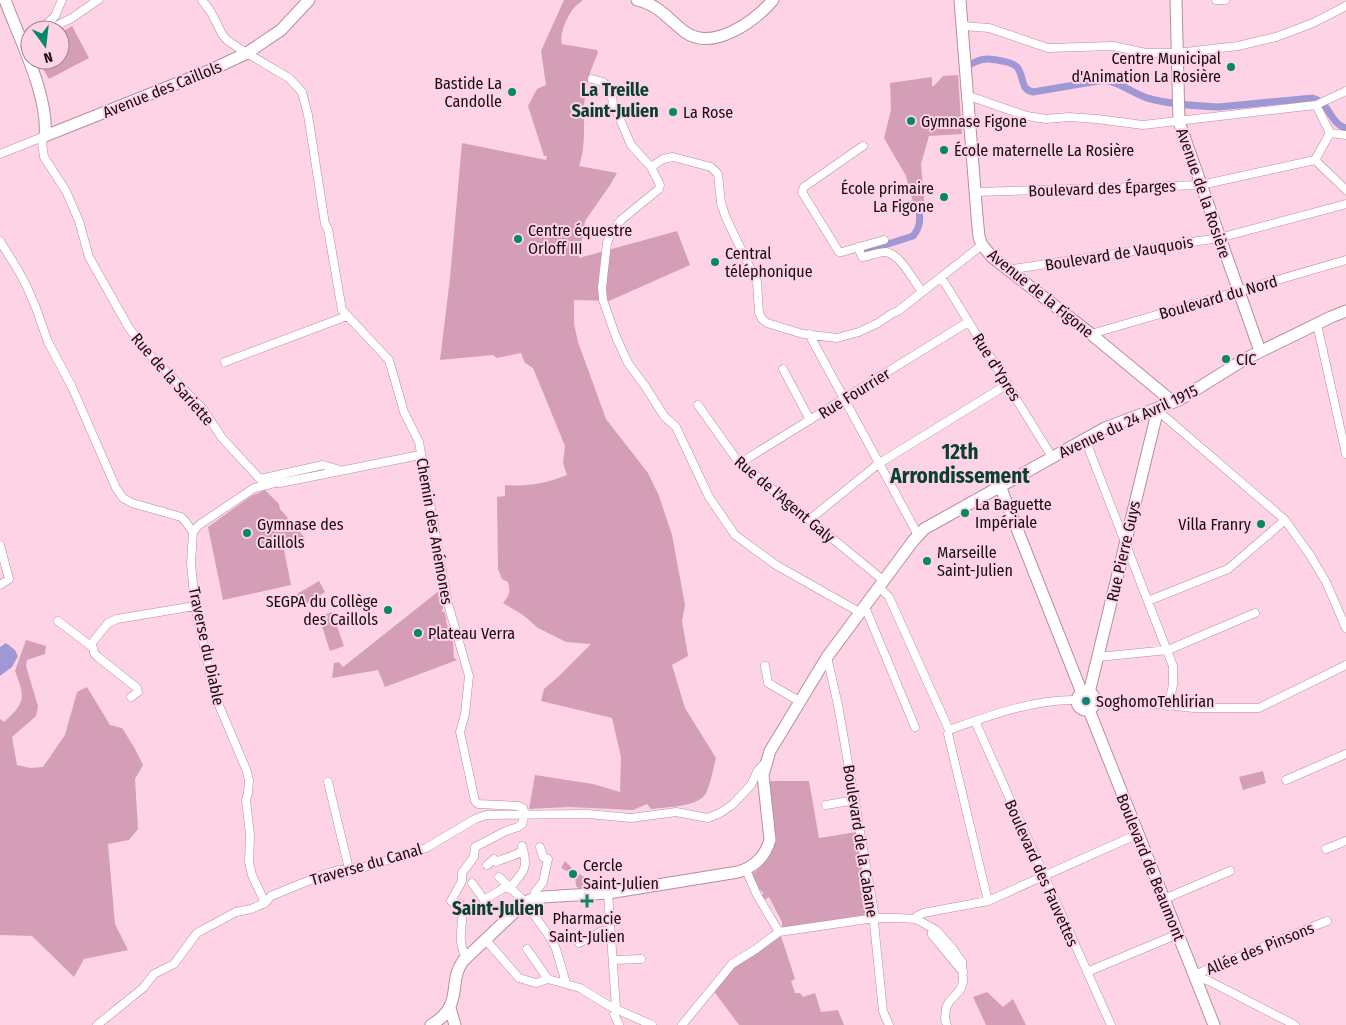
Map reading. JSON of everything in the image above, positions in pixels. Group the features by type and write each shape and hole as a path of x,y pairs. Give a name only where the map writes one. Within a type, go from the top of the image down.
{"street":[{"path":"5,0 20,29"},
{"path":"68,20 98,0"},
{"name":"Chemin des Anémones","path":"202,0 211,12 222,34 247,53 289,78 302,92 308,115 325,224 328,229 342,310 389,360 404,412 419,442 448,604 469,676 465,714 460,732 475,801 478,804 518,806 523,808 525,814 588,814 631,818 676,812 708,818 720,814 732,805 751,785 758,770 765,763"},
{"name":"Avenue des Caillols","path":"0,154 214,69 247,53 281,30 310,0"},
{"path":"637,0 650,3 686,32 699,38 706,38 723,36 732,31 753,19 773,0"},
{"name":"Avenue de la Figone","path":"960,0 979,237 982,245 1007,270 1090,334 1173,402"},
{"name":"Avenue de la Rosière","path":"1176,0 1179,122 1260,351"},
{"path":"1216,0 1225,0"},
{"path":"51,20 55,16 60,2"},
{"path":"963,26 990,28 1048,48 1113,46 1146,53 1177,53 1238,46 1276,37 1313,23 1346,6"},
{"path":"34,70 41,96 46,127 45,136"},
{"path":"592,79 603,82 608,87 631,145 651,167 660,185 659,189 622,220 611,233 607,243 602,288 603,300 616,337 628,363 664,416 676,427 709,497 735,534 776,566 863,610 915,727"},
{"path":"969,96 1027,116 1046,119 1069,117 1121,121 1143,125 1320,103 1346,91"},
{"path":"1320,103 1330,133 1315,160 1346,190"},
{"path":"1330,133 1346,135"},
{"name":"Rue de la Sariette","path":"45,136 42,142 44,157 66,191 79,221 89,257 129,328 147,352 203,408 222,438 260,479"},
{"path":"863,146 804,187 802,192 839,252 859,251 884,240"},
{"path":"651,167 663,159 673,156 705,165 718,174 721,203 726,218 757,282 759,313 762,319 766,323 803,334 837,338 878,323 898,311 982,245"},
{"name":"Boulevard des Éparges","path":"975,192 1201,185 1315,160"},
{"name":"Boulevard de Vauquois","path":"1007,270 1219,238 1346,204"},
{"path":"0,241 27,287 48,342 72,387 116,488 123,498 132,503 180,517 193,532 200,525 254,488 420,455"},
{"path":"859,251 865,256 880,252 892,254 902,264 922,292"},
{"name":"Boulevard du Nord","path":"1090,334 1346,260"},
{"name":"Rue d'Ypres","path":"941,277 1052,457"},
{"name":"Avenue du 24 Avril 1915","path":"765,763 799,701 827,657 918,535 926,528 1105,428 1173,402 1260,351 1346,311"},
{"path":"225,362 347,316"},
{"name":"Rue Fourrier","path":"740,463 968,322"},
{"path":"1317,324 1346,454"},
{"path":"809,334 843,400 918,535"},
{"path":"783,369 810,420"},
{"path":"809,520 878,464 1008,384"},
{"name":"Rue de l'Agent Galy","path":"698,406 740,463 882,584 948,730 988,901"},
{"path":"1156,409 1285,520 1310,555 1326,582 1346,628"},
{"name":"Rue Pierre Guys","path":"1083,695 1098,657 1156,417 1156,409"},
{"path":"1084,439 1168,650 1174,676 1168,706"},
{"path":"254,488 260,479 322,464 342,470"},
{"path":"260,479 275,483"},
{"path":"1000,486 1083,695 1080,709 1148,703 1194,708 1262,708 1346,665"},
{"path":"1148,602 1228,569 1285,520"},
{"name":"Traverse du Diable","path":"193,532 192,563 195,606 215,696 249,780 246,800 250,835 249,862 252,875 265,902"},
{"path":"0,545 9,579 0,585"},
{"path":"92,647 92,643 108,623 116,619 195,606"},
{"path":"1098,657 1168,650 1256,613"},
{"path":"58,621 92,647 98,657 137,688 138,692 131,698"},
{"name":"Boulevard de la Cabane","path":"827,657 855,800 875,918 874,924 883,1011 889,1025"},
{"path":"765,666 768,683 799,701"},
{"path":"948,730 1008,710 1083,695"},
{"name":"Boulevard de Beaumont","path":"1083,695 1094,698 1092,707 1138,834 1214,1025"},
{"name":"Boulevard des Fauvettes","path":"974,721 1111,1025"},
{"path":"1286,780 1346,754"},
{"path":"529,900 542,897 608,893 746,870 760,860 768,848 770,840 763,780 765,763"},
{"path":"328,782 349,869"},
{"path":"826,805 855,800"},
{"path":"466,958 462,949 460,935 463,912 461,906 451,901 462,881 462,873 474,857 475,847 518,827 522,824 525,814"},
{"name":"Traverse du Canal","path":"265,902 272,896 338,870 364,867 426,848 480,816 525,814"},
{"path":"916,919 917,916 923,913 988,901 1138,834"},
{"path":"1326,849 1346,841"},
{"path":"431,1025 450,1008 459,967 466,958 529,900 543,882 548,859 543,857 540,847"},
{"path":"472,883 484,900 508,887 521,874 526,865 523,848 513,857 507,857 496,862 494,859 487,865"},
{"path":"746,870 757,895 779,932"},
{"path":"1164,899 1230,871"},
{"path":"453,877 462,881"},
{"path":"499,877 508,887 529,900 554,945 566,984"},
{"path":"608,893 616,1008 614,1014 619,1025"},
{"path":"97,1025 143,988 154,974 174,964 197,933 236,912 251,909 265,902"},
{"path":"682,1025 732,964 756,950 779,932 875,918 916,919 932,929 932,935 963,972 962,987 946,1008 945,1019 947,1025"},
{"name":"Allée des Pinsons","path":"1194,975 1327,921"},
{"path":"579,942 610,930"},
{"path":"1087,972 1178,934"},
{"path":"485,940 519,978 536,984 548,979 580,988 611,1007 652,1025"},
{"path":"527,949 548,979"},
{"path":"613,960 641,959"},
{"path":"1194,975 1295,1025"},
{"path":"450,1008 455,1025"}],"shaded area":[{"path":"564,0 583,0 571,11 566,20 561,40 562,44 597,50 598,53 586,89 583,147 579,166 617,173 585,221 579,258 677,231 690,265 609,301 574,300 574,324 578,342 606,419 648,473 659,496 672,535 685,605 682,621 688,656 672,665 685,708 716,758 709,785 702,798 689,804 673,807 651,809 647,804 633,810 569,807 529,809 535,775 593,784 620,792 621,757 612,718 541,701 544,689 591,644 566,642 538,628 523,615 503,603 508,595 509,588 508,582 502,579 498,569 497,497 505,496 505,485 537,484 567,475 563,463 565,446 533,368 525,363 521,353 497,358 493,355 440,360 450,278 462,143 546,160 547,156 544,156 528,106 537,89 546,85 541,51"},
{"path":"72,26 89,58 70,68 70,27"},
{"path":"44,70 66,70 49,79"},
{"path":"958,75 962,134 929,136 921,164 925,211 913,202 906,176 884,138 891,110 890,83 932,77 932,86 934,86 943,76"},
{"path":"265,490 279,504 280,509 305,538 294,547 284,550 291,585 223,600 208,527 251,496"},
{"path":"319,581 325,592 304,605 297,594"},
{"name":"Plateau Verra","path":"440,590 442,611 445,613 453,641 454,658 457,660 385,687 378,670 332,678 334,663 339,662 343,667"},
{"path":"332,612 344,646 330,651 319,617"},
{"path":"26,640 46,646 45,654 27,660 26,666 38,706 36,716 12,737 17,765 30,768 43,767 65,735 77,692 87,687 110,725 122,728 143,765 135,779 138,829 129,840 108,844 115,924 128,950 84,959 74,977 32,936 0,935 0,719 4,722 16,710 22,699 21,687 15,671"},
{"path":"6,643 15,650 18,656 12,667 0,676 0,647"},
{"path":"1263,771 1266,783 1243,790 1239,777"},
{"path":"770,781 809,781 819,838 857,832 872,917 782,929 782,922 769,897 762,901 763,892 758,889 752,874 764,864 771,854 774,843 775,832"},
{"path":"565,861 576,872 602,888 581,890 576,886 575,875 561,868"},
{"path":"781,936 795,979 791,981 795,993 800,993 803,997 815,993 821,1012 838,1010 844,1025 739,1025 713,990 735,964"},
{"path":"987,992 1003,1007 1013,999 1026,1025 986,1025 973,997"}],"waterway":[{"path":"964,68 986,59 1010,63 1019,71 1026,88 1033,92 1104,80 1147,98 1191,105 1218,107 1313,98 1323,104 1336,122 1346,128"},
{"path":"863,252 913,236 919,226 919,206"}],"place":[{"name":"Centre Municipal d'Animation La Rosière","path":"1231,67"},
{"name":"Bastide La Candolle","path":"512,92"},
{"name":"La Rose","path":"673,112"},
{"name":"Gymnase Figone","path":"911,121"},
{"name":"École maternelle La Rosière","path":"944,150"},
{"name":"École primaire La Figone","path":"944,197"},
{"name":"Centre équestre Orloff III","path":"518,239"},
{"name":"Central téléphonique","path":"715,262"},
{"name":"CIC","path":"1226,359"},
{"name":"La Baguette Impériale","path":"965,513"},
{"name":"Villa Franry","path":"1261,524"},
{"name":"Gymnase des Caillols","path":"247,533"},
{"name":"Marseille Saint-Julien","path":"927,561"},
{"name":"SEGPA du Collège des Caillols","path":"388,610"},
{"name":"Plateau Verra","path":"418,633"},
{"name":"SoghomoTehlirian","path":"1086,701"},
{"name":"Cercle Saint-Julien","path":"573,874"},
{"name":"Pharmacie Saint-Julien","path":"587,901"}],"district":[{"name":"La Treille Saint-Julien","path":"615,100"},
{"name":"12th Arrondissement","path":"960,464"},
{"name":"Saint-Julien","path":"498,908"}]}
